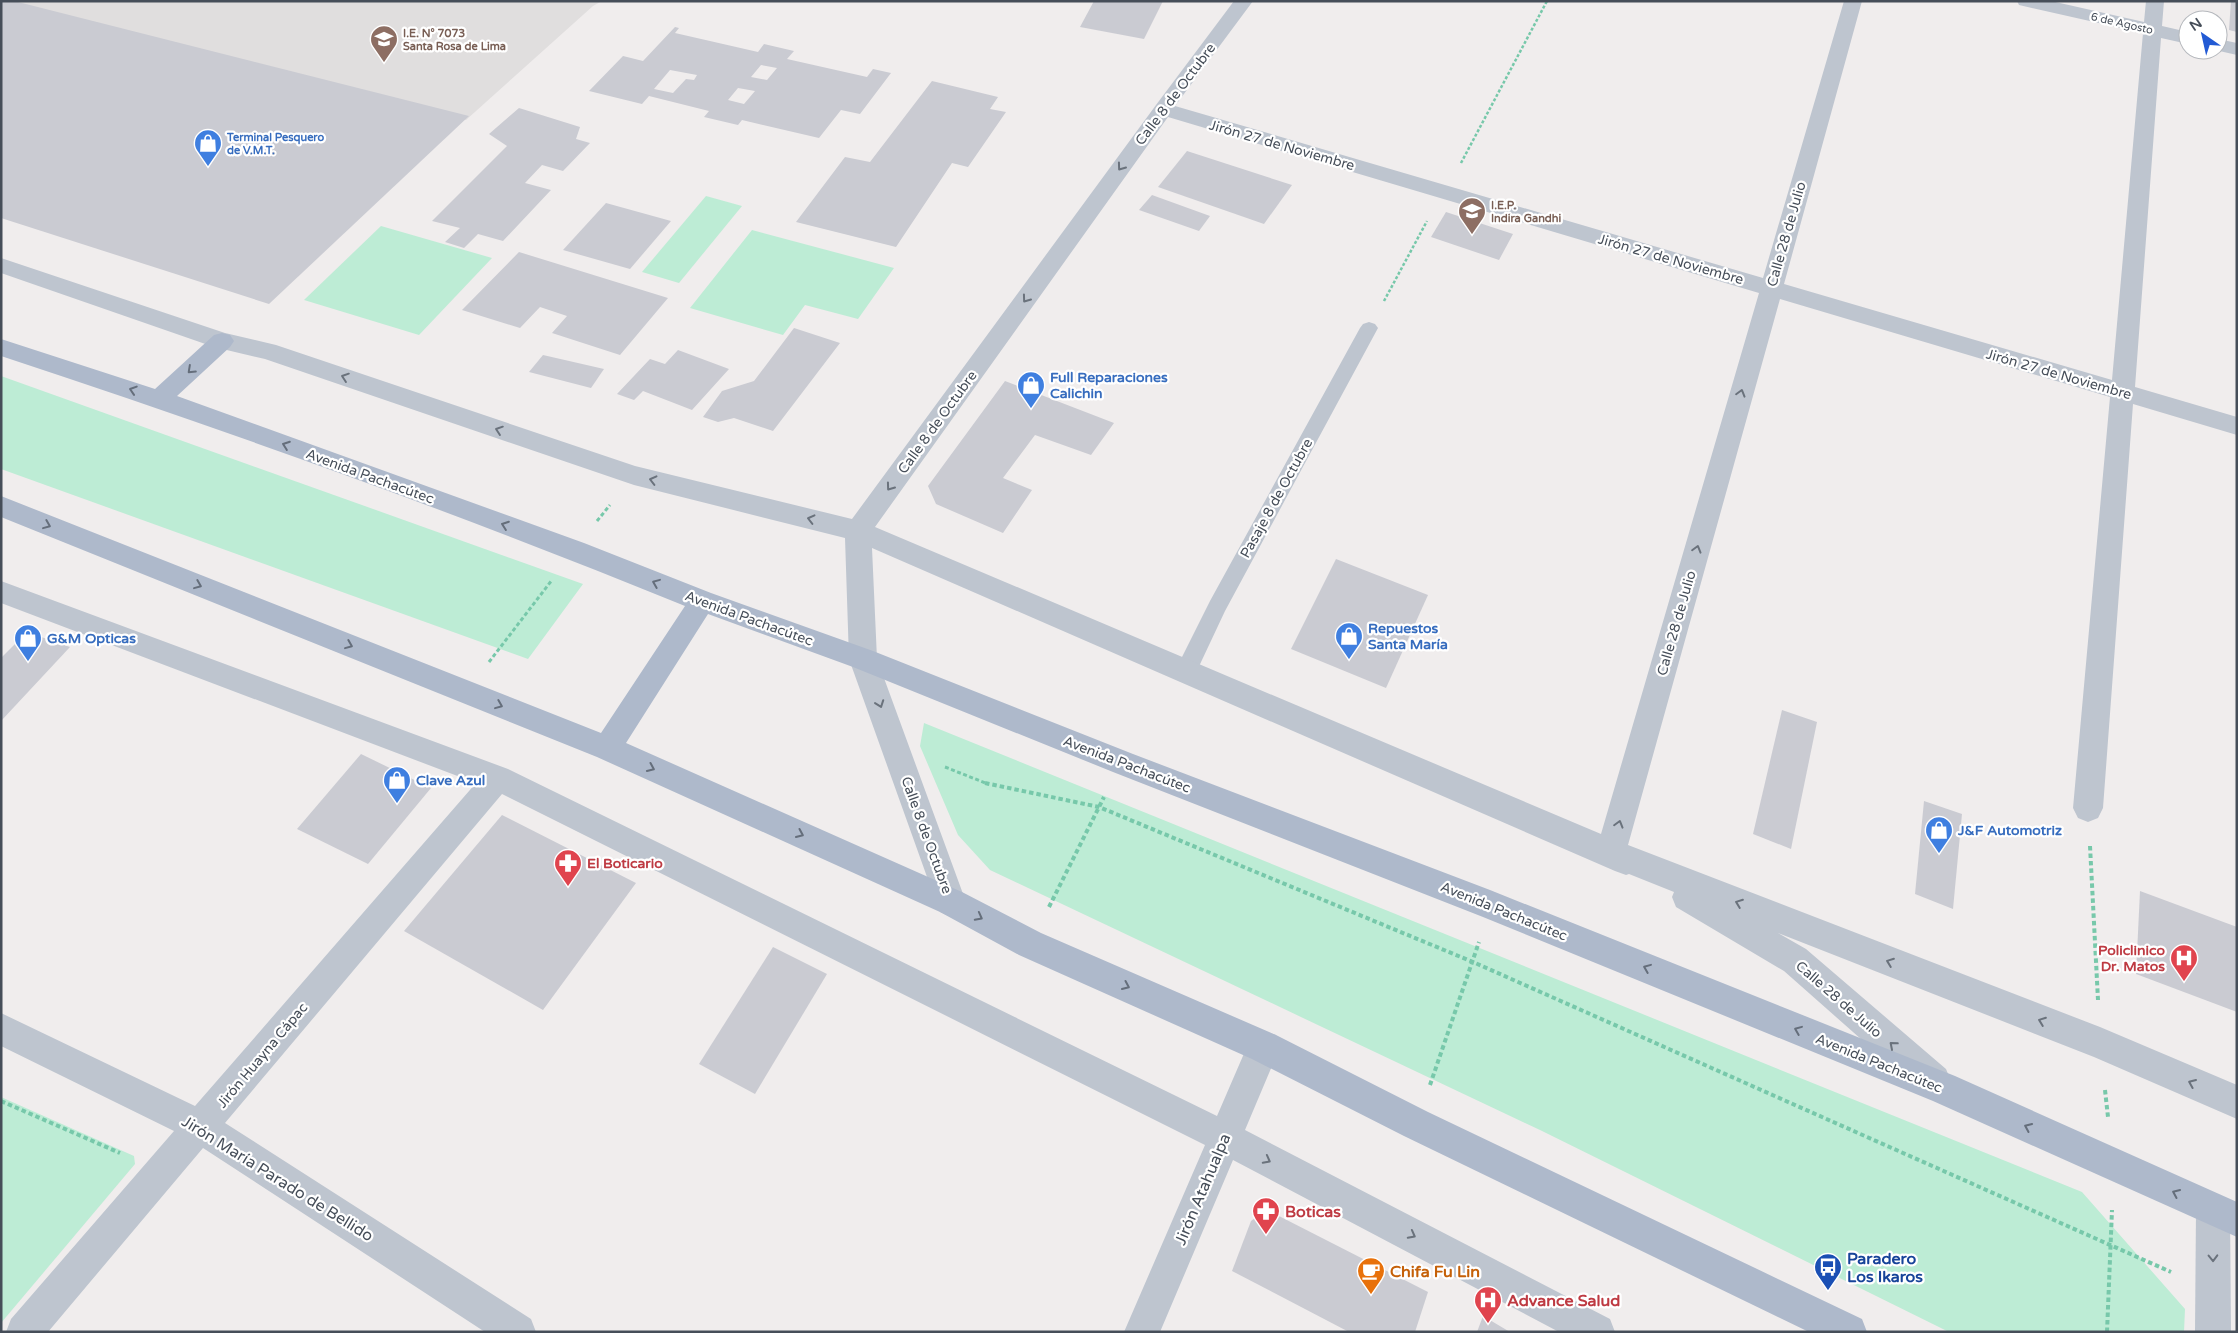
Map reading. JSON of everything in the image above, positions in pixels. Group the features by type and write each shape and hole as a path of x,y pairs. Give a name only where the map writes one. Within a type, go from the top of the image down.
{"main road":[{"path":"159,399 222,341"},
{"name":"Avenida Pachacútec","path":"1,347 159,399 574,550 702,601 863,659 1123,763 1490,904 1943,1088 2225,1215"},
{"path":"1,506 607,748 951,902 1030,944 1264,1047 1416,1124 1849,1332"},
{"path":"607,748 702,601"}],"street":[{"name":"Calle 8 de Octubre","path":"951,902 863,659 858,531 1163,109 1244,1"},
{"name":"Calle 28 de Julio","path":"1853,1 1611,853 1795,960 1943,1088"},
{"name":"6 de Agosto","path":"2026,1 2178,36"},
{"path":"2088,808 2155,1"},
{"name":"Jirón 27 de Noviembre","path":"1163,109 2237,426"},
{"path":"1,265 222,341 268,351 634,475 858,531 1611,853 2100,1043 2237,1102"},
{"path":"1,592 498,778 1224,1137 1598,1332"},
{"name":"Jirón Huayna Cápac","path":"24,1332 498,778"},
{"name":"Jirón María Parado de Bellido","path":"1,1029 201,1127 518,1332"},
{"name":"Jirón Atahualpa","path":"1142,1332 1264,1047"},
{"path":"2214,1332 2214,1292 2225,1215"}],"lane":[{"name":"Pasaje 8 de Octubre","path":"1186,671 1217,607 1369,328"}],"path":[{"path":"466,691 634,475"},
{"path":"895,747 992,786 1099,807 1473,962 2214,1292"},
{"path":"1030,944 1123,763"},
{"path":"2088,808 2100,1043 2113,1165 2107,1332"},
{"path":"1416,1124 1473,962 1490,904"},
{"path":"1,1100 127,1156"}],"shaded area":[{"name":"I.E. N° 7073 Santa Rosa de Lima","path":"1,1 602,1 593,6 466,120 1,3"}],"green space":[{"path":"706,196 742,206 679,283 642,272"},
{"path":"381,226 492,258 419,335 304,300"},
{"path":"752,230 894,268 858,319 805,305 783,335 690,308"},
{"path":"1,376 583,584 528,659 1,469"},
{"path":"924,723 2082,1192 2185,1309 2184,1332 1949,1332 1540,1130 990,870 958,835 920,746"},
{"path":"1,1097 134,1156 135,1164 1,1323"}],"building":[{"name":"Terminal Pesquero de V.M.T.","path":"1,1 14,1 469,116 269,304 1,218"},
{"path":"1094,1 1163,1 1144,39 1080,27"},
{"path":"2231,1 2237,1 2237,32 2229,30"},
{"path":"675,27 679,28 675,33 758,52 764,44 794,51 787,59 867,77 873,69 891,73 860,114 841,110 819,138 742,120 738,125 704,117 709,111 649,96 642,104 589,91 623,56 643,61","holes":["761,65 777,68 767,80 751,77","670,70 697,75 694,80 686,79 673,93 654,89","738,88 755,91 744,104 728,100"]},
{"path":"932,81 998,97 990,109 1006,112 968,167 952,163 896,247 796,222 845,157 870,162"},
{"path":"519,108 580,127 576,139 590,143 563,171 542,165 525,183 551,190 503,241 478,234 464,248 445,242 460,228 432,221 507,146 489,134"},
{"path":"1187,151 1292,185 1264,224 1158,187"},
{"path":"1152,195 1210,216 1199,231 1139,210"},
{"path":"606,203 671,221 630,269 563,250"},
{"name":"I.E.P. Indira Gandhi","path":"1446,212 1513,234 1499,260 1431,237"},
{"path":"519,252 668,298 620,355 552,333 567,316 540,307 520,328 462,310"},
{"path":"794,328 840,343 773,431 734,418 718,422 703,417 722,391 754,381"},
{"path":"678,350 729,369 692,410 643,391 634,400 617,394 650,359 665,364"},
{"path":"543,355 604,369 591,388 529,372"},
{"path":"1005,381 1114,423 1091,455 1035,435 1003,478 1032,490 1003,533 936,504 928,486"},
{"path":"1336,559 1428,595 1386,688 1291,649"},
{"path":"27,632 70,647 1,721 1,658"},
{"path":"1782,710 1817,722 1791,849 1753,834"},
{"path":"361,754 431,788 368,864 297,829"},
{"name":"J&F Automotriz","path":"1924,801 1962,814 1953,909 1915,894"},
{"path":"502,815 636,883 543,1010 404,931"},
{"path":"2140,891 2237,927 2237,1012 2136,974"},
{"path":"773,947 827,974 755,1094 699,1064"},
{"path":"1263,1212 1277,1215 1428,1292 1415,1332 1349,1332 1232,1271 1251,1221"},
{"name":"Advance Salud","path":"1483,1316 1510,1332 1477,1332"}],"place":[{"name":"I.E. N° 7073 Santa Rosa de Lima","path":"384,63"},
{"name":"Terminal Pesquero de V.M.T.","path":"208,167"},
{"name":"I.E.P. Indira Gandhi","path":"1472,235"},
{"name":"Full Reparaciones Calichin","path":"1031,409"},
{"name":"Repuestos Santa María","path":"1349,660"},
{"name":"G&M Opticas","path":"28,662"},
{"name":"Clave Azul","path":"397,804"},
{"name":"J&F Automotriz","path":"1939,854"},
{"name":"El Boticario","path":"568,887"},
{"name":"Policlinico Dr. Matos","path":"2184,982"},
{"name":"Boticas","path":"1266,1235"},
{"name":"Paradero Los Ikaros","path":"1828,1291"},
{"name":"Chifa Fu Lin","path":"1371,1295"},
{"name":"Advance Salud","path":"1488,1324"}]}
